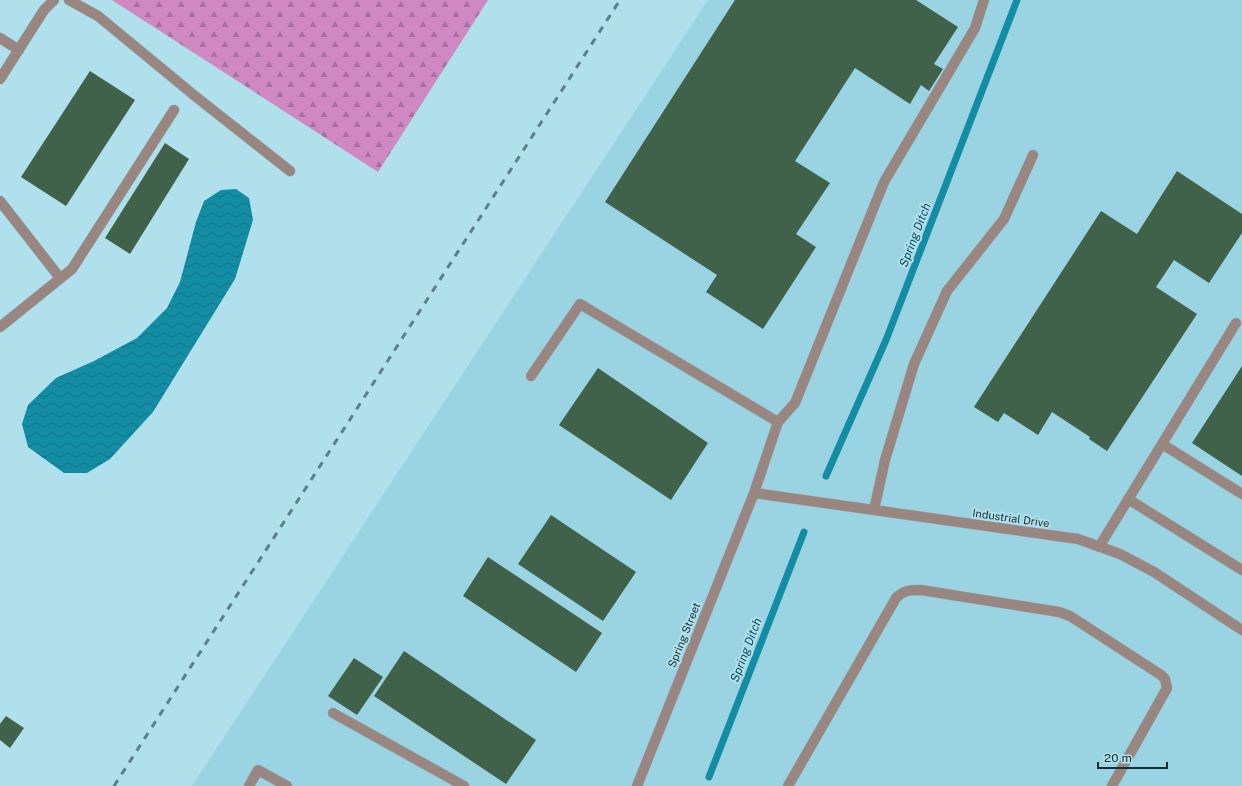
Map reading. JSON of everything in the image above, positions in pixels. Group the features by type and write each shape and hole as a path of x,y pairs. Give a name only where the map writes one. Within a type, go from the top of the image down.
{"street":[{"path":"0,79 44,10 54,0"},
{"path":"69,0 98,16 195,96 290,171"},
{"path":"531,376 580,304 778,422 795,403 884,182 974,28 984,0"},
{"path":"0,38 18,50"},
{"path":"0,327 72,269 174,110"},
{"path":"874,510 885,460 914,364 947,291 1004,219 1033,155"},
{"path":"0,201 60,278"},
{"path":"1099,547 1236,323"},
{"name":"Spring Street","path":"637,786 754,493 778,422"},
{"path":"1162,444 1242,494"},
{"name":"Industrial Drive","path":"754,493 1078,539 1120,554 1154,572 1242,630"},
{"path":"1128,499 1242,570"},
{"path":"788,786 896,598 908,590 921,590 1059,612 1070,616 1161,675 1166,680 1167,688 1112,786"},
{"path":"333,712 464,786"},
{"path":"250,786 258,770 287,786"}],"shaded area":[{"path":"708,0 1242,0 1242,786 192,786"}],"green space":[{"path":"112,0 488,0 378,172"}],"water":[{"path":"236,189 249,198 253,220 235,279 153,412 110,459 87,473 64,473 28,447 22,424 28,405 56,378 94,361 137,338 167,308 180,282 196,222 204,201 221,190"}],"building":[{"path":"735,0 916,0 958,27 934,64 943,69 929,91 921,85 910,104 855,68 795,161 830,183 796,234 816,247 763,329 706,292 717,275 605,202"},
{"path":"90,71 135,100 66,206 21,177"},
{"path":"165,143 189,159 130,254 105,238"},
{"path":"1177,171 1242,214 1242,233 1209,283 1174,260 1156,287 1197,314 1107,451 1089,439 1090,437 1052,412 1038,435 1004,413 998,422 974,407 1101,211 1137,234"},
{"path":"1242,366 1242,476 1192,443"},
{"path":"598,368 708,443 671,500 559,425"},
{"path":"551,515 636,572 603,621 518,564"},
{"path":"488,557 602,633 576,672 463,596"},
{"path":"404,651 536,740 506,784 374,696"},
{"path":"354,658 383,677 357,715 328,696"},
{"path":"6,716 24,728 10,748 0,740 0,724"}],"waterway":[{"name":"Spring Ditch","path":"826,476 886,340 1017,0"},
{"name":"Spring Ditch","path":"709,777 804,532"}],"railway":[{"path":"114,786 620,0"}]}
